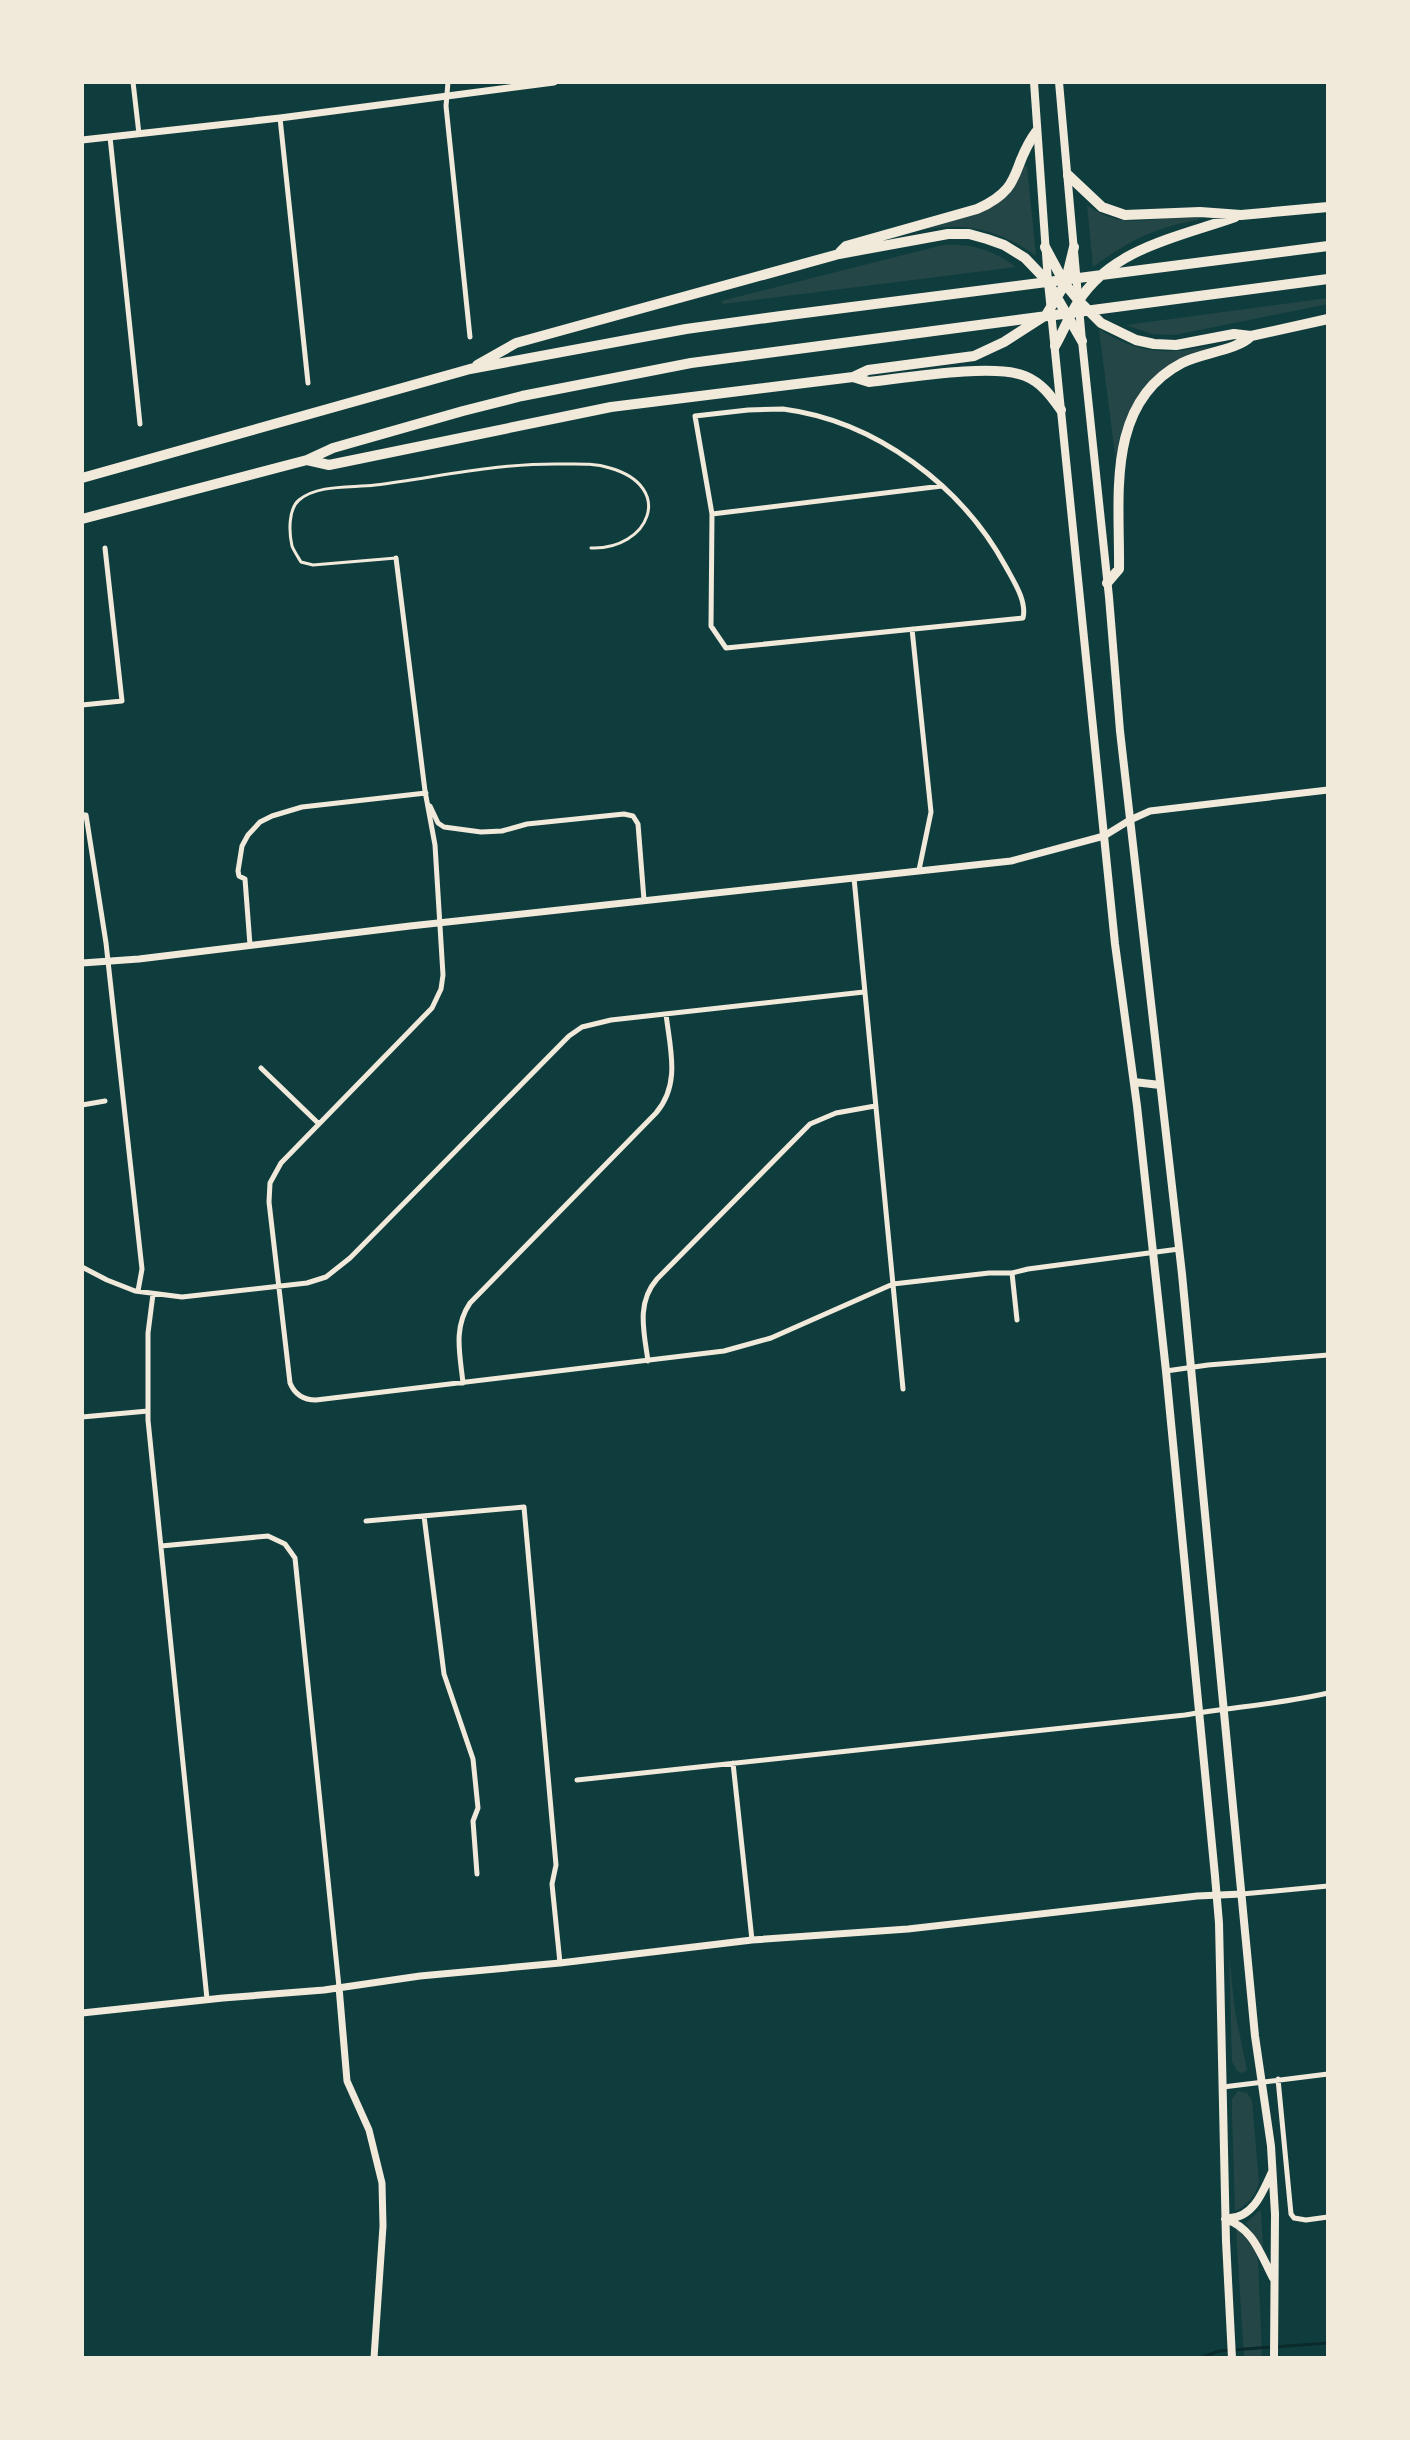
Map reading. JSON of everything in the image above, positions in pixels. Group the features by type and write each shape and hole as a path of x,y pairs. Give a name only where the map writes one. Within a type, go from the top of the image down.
{"highway":[{"path":"839,254 846,246 977,209 993,201 1016,177 1024,148 1036,132"},
{"path":"1068,175 1091,198 1114,213 1138,216 1200,212 1241,215 1328,207"},
{"path":"1055,346 1079,301 1105,270 1137,251 1241,215"},
{"path":"470,369 516,343 839,254 921,238 969,234 1004,245 1025,258 1058,296 1082,341"},
{"path":"82,478 470,369 686,329 1328,246"},
{"path":"1045,247 1065,284 1101,323 1125,336 1154,344 1176,345 1234,334 1251,336 1328,319"},
{"path":"307,460 329,465 611,407 853,377 868,370 974,356 1004,342 1046,315 1065,284 1074,247"},
{"path":"82,519 307,460 333,448 463,411 624,375 769,352 1328,279"},
{"path":"1107,583 1119,569 1121,454 1136,409 1160,379 1181,363 1245,342 1251,336"},
{"path":"853,377 869,382 977,371 1015,372 1045,388 1061,410"}],"main road":[{"path":"1034,82 1048,282 1104,836 1166,1371 1217,1894 1225,2219 1232,2358"},
{"path":"1059,82 1130,820 1180,1249 1255,2036 1272,2171 1275,2214 1274,2358"},
{"path":"1134,1082 1160,1085"},
{"path":"1225,2219 1246,2213 1260,2198 1272,2171"},
{"path":"1225,2219 1238,2223 1250,2233 1274,2280"}],"street":[{"path":"133,82 139,134"},
{"path":"448,82 448,121 470,337"},
{"path":"82,140 554,82"},
{"path":"280,118 308,383"},
{"path":"110,137 140,424"},
{"path":"783,409 801,411 838,423 874,438 902,455 942,486 969,513 1008,571 1025,609 1023,618 726,648 711,626 712,514 695,416 783,409"},
{"path":"712,514 942,486"},
{"path":"82,705 122,701 105,548"},
{"path":"396,558 425,791 435,845 443,975 441,989 432,1008 281,1163 270,1183 269,1202 290,1383 300,1396 316,1400 742,1348 893,1284 1012,1273 1180,1249"},
{"path":"912,629 931,812 919,870"},
{"path":"82,963 1011,861 1104,836 1150,811 1328,790"},
{"path":"425,791 438,823 453,829 502,831 527,824 624,814 633,816 638,824 644,900"},
{"path":"250,945 245,879 239,876 238,871 242,846 253,828 272,816 302,807 425,791"},
{"path":"84,815 99,889 142,1269 138,1291"},
{"path":"854,877 903,1389"},
{"path":"82,1267 138,1291 182,1297 319,1280 339,1269 575,1031 595,1023 864,992"},
{"path":"463,1383 459,1325 470,1303 656,1113 667,1098 673,1072 666,1014"},
{"path":"261,1068 319,1124"},
{"path":"82,1105 105,1101"},
{"path":"648,1361 644,1304 657,1279 810,1124 836,1113 875,1106"},
{"path":"1012,1273 1017,1320"},
{"path":"153,1294 148,1333 148,1411 207,1999"},
{"path":"1166,1371 1328,1355"},
{"path":"82,1417 148,1411"},
{"path":"366,1521 524,1507 556,1865 552,1884 560,1963"},
{"path":"424,1516 444,1674 473,1759 478,1808 473,1821 477,1874"},
{"path":"161,1546 268,1536 285,1544 295,1558 347,2081 369,2130 382,2183 383,2226 374,2358"},
{"path":"577,1780 1199,1713 1328,1693"},
{"path":"733,1763 752,1940"},
{"path":"82,2013 272,1995 752,1940 908,1929 1217,1894 1328,1886"},
{"path":"1222,2087 1328,2074"},
{"path":"1278,2079 1291,2214 1299,2219 1328,2217"}],"lane":[{"path":"396,558 313,565 301,562 292,548 291,514 294,504 308,494 326,489 375,485 465,470 525,463 598,465 630,476 640,484 648,495 650,509 644,523 631,538 605,548 591,548"}],"shaded area":[{"path":"1024,166 1027,166 1036,256 1010,240 983,230 954,227 924,230 980,212 1014,186"},
{"path":"1087,205 1102,214 1130,221 1201,219 1144,236 1093,267"},
{"path":"943,245 981,249 1016,267 723,304 721,301"},
{"path":"1328,298 1328,304 1175,335 1152,334 1126,325"},
{"path":"1099,329 1127,343 1153,350 1180,351 1211,346 1181,358 1144,389 1121,432 1116,463"},
{"path":"1229,1954 1235,2012 1247,2070 1242,2073 1237,2071 1232,2061"},
{"path":"1238,2091 1247,2093 1252,2101 1259,2183 1250,2200 1235,2211 1232,2099"},
{"path":"1260,2210 1261,2213 1263,2249 1246,2223"},
{"path":"1238,2228 1256,2252 1258,2261 1262,2358 1244,2358"}],"waterway":[{"path":"1200,2358 1219,2351 1328,2343"}]}
